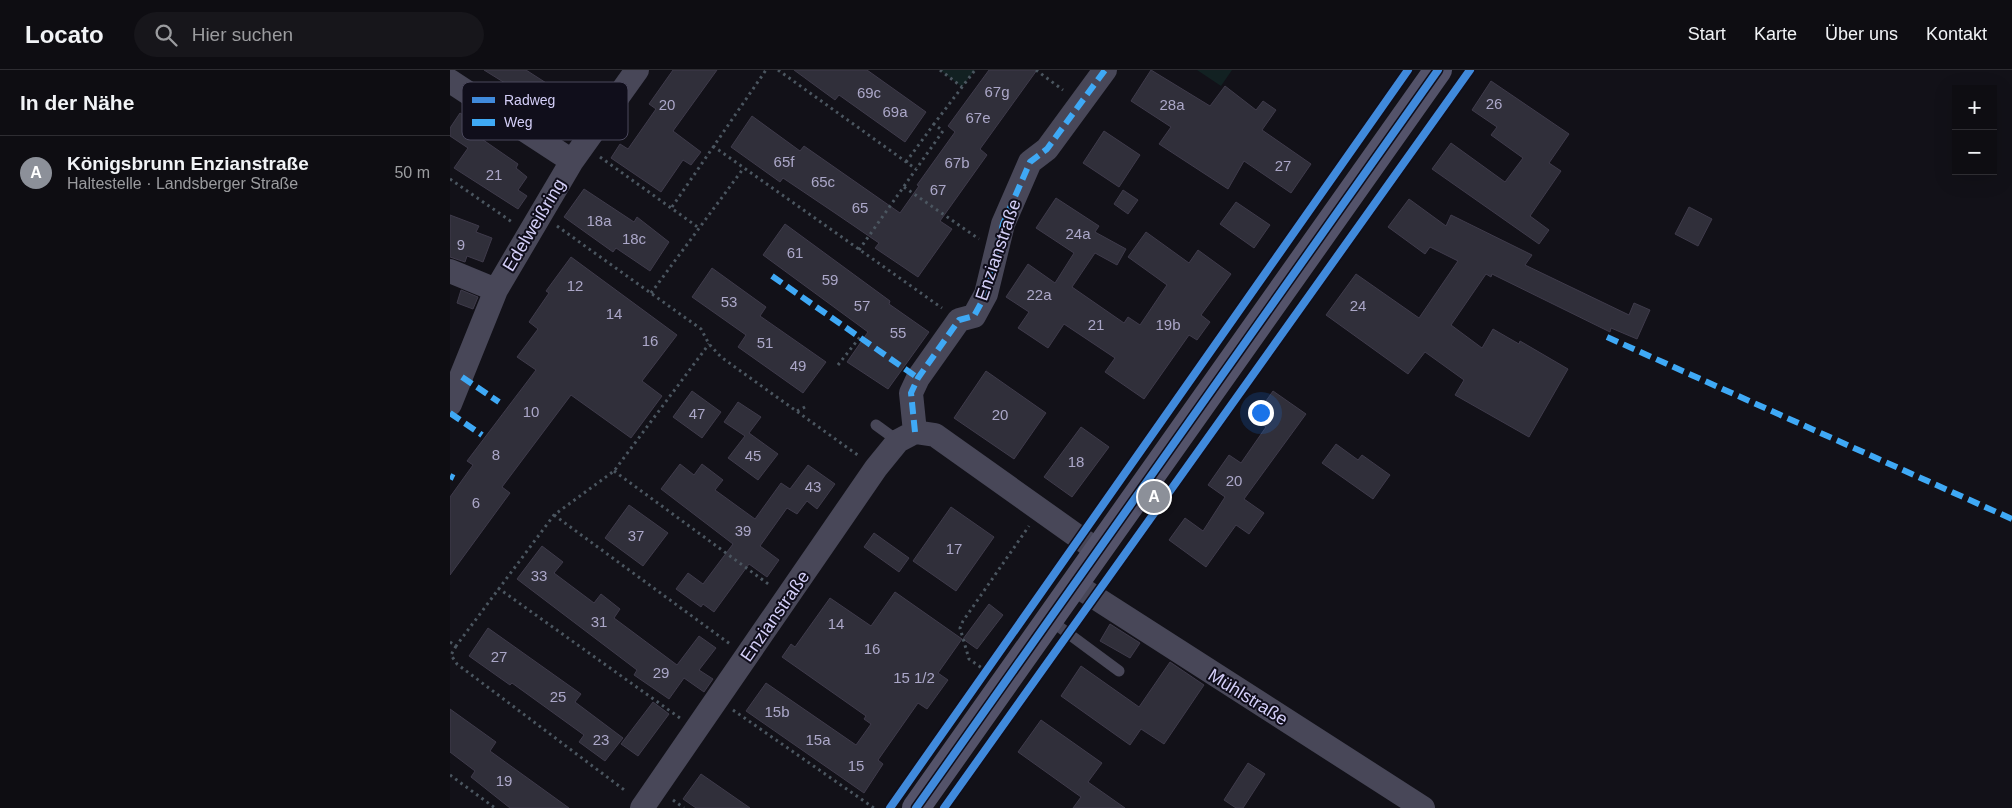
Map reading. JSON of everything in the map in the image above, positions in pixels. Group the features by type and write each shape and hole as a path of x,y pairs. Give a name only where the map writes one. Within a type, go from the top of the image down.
{"street":[{"name":"Edelweißring","path":"628,82 637,70"},
{"name":"Enzianstraße","path":"643,807 876,468 906,437 912,393 918,378 959,320 974,316 986,294 1004,224 1030,162 1047,149 1105,70"},
{"path":"916,808 1438,70"},
{"name":"Edelweißring","path":"450,80 462,87"},
{"name":"Edelweißring","path":"554,140 577,153"},
{"name":"Edelweißring","path":"450,404 496,290 586,140"},
{"name":"Edelweißring","path":"450,271 496,290"},
{"path":"906,437 935,435 1098,551"},
{"name":"Mühlstraße","path":"1074,584 1423,808"}],"lane":[{"path":"876,425 906,437"},
{"path":"1050,620 1119,671"}],"path":[{"path":"672,207 766,70"},
{"path":"779,70 916,169"},
{"path":"940,70 962,87"},
{"path":"906,162 974,70"},
{"path":"1036,70 1080,103"},
{"path":"859,250 943,131 934,124"},
{"path":"713,146 959,320"},
{"path":"577,153 672,207 699,228"},
{"path":"651,294 743,168"},
{"path":"450,179 535,223 651,294 701,329 709,344 721,357 876,468"},
{"path":"904,187 996,251"},
{"path":"838,366 860,337"},
{"path":"643,807 457,664 451,656 456,646 498,588 554,515 614,471 709,344"},
{"path":"796,411 808,406"},
{"path":"614,471 788,598"},
{"path":"986,671 969,658 960,628 962,621 1041,509"},
{"path":"554,515 746,656"},
{"path":"498,588 697,730"},
{"path":"450,642 456,646"},
{"path":"718,700 874,808"},
{"path":"450,775 495,808"}],"shaded area":[{"path":"940,70 975,70 962,87"},
{"path":"1197,70 1232,70 1221,86"}],"building":[{"path":"484,70 526,70 545,82 503,82"},
{"path":"673,70 717,70 673,131 701,152 691,165 683,160 661,192 611,158 620,144 628,149 656,109 649,104"},
{"path":"794,70 867,70 926,112 905,142 839,95 835,100"},
{"path":"989,70 1037,70 980,149 987,155 940,221 952,229 918,277 875,248 879,243 783,178 780,182 731,147 752,116 800,151 804,146 900,213 919,186 917,185 955,132 948,126"},
{"path":"1151,70 1210,106 1225,86 1256,110 1263,101 1276,110 1262,130 1311,164 1291,193 1244,161 1228,189 1159,144 1171,127 1131,101"},
{"path":"1491,81 1569,134 1549,163 1561,171 1530,216 1549,230 1539,244 1432,169 1451,143 1505,182 1523,158 1491,135 1497,127 1472,110"},
{"path":"460,113 462,114 462,140 483,140 518,164 516,168 527,177 518,190 527,196 518,209 454,168 468,148 450,136 450,128"},
{"path":"1104,131 1140,155 1119,187 1083,163"},
{"path":"584,189 634,222 637,217 669,242 650,271 616,248 613,252 564,217"},
{"path":"1123,190 1138,200 1128,214 1114,204"},
{"path":"1056,198 1099,226 1095,232 1126,249 1117,265 1095,253 1072,287 1124,323 1128,317 1140,325 1167,285 1128,257 1146,232 1189,263 1198,250 1231,274 1201,315 1210,322 1197,340 1189,335 1144,399 1105,372 1115,358 1064,324 1048,348 1018,328 1029,312 1006,297 1028,264 1055,283 1074,253 1036,228"},
{"path":"1409,199 1446,226 1451,215 1532,255 1525,265 1629,315 1634,303 1650,310 1637,339 1611,328 1610,332 1492,274 1491,277 1486,274 1451,325 1482,348 1493,329 1519,344 1520,341 1568,369 1529,437 1455,395 1464,380 1425,352 1408,374 1326,315 1356,274 1419,318 1458,261 1430,247 1425,254 1388,227"},
{"path":"1236,202 1270,225 1254,248 1220,224"},
{"path":"1689,207 1712,219 1698,246 1675,234"},
{"path":"450,215 479,226 476,232 492,238 483,262 467,256 465,262 450,257"},
{"path":"785,224 890,301 889,304 929,332 888,389 847,362 868,332 763,255"},
{"path":"571,257 677,335 642,381 662,396 631,438 571,395 502,487 510,493 450,575 450,497 473,465 467,461 536,370 517,357 538,329 529,322 549,293 546,291"},
{"path":"712,268 766,307 760,316 826,362 803,393 738,347 746,335 692,297"},
{"path":"461,290 478,297 473,309 457,303"},
{"path":"986,371 1046,413 1014,459 954,418"},
{"path":"692,391 721,412 702,438 673,417"},
{"path":"1273,391 1306,414 1244,499 1264,513 1249,534 1236,525 1206,567 1169,540 1185,518 1203,531 1225,497 1208,485 1229,455 1241,463 1266,427 1254,418"},
{"path":"738,402 761,417 749,433 778,454 758,480 728,458 745,436 724,422"},
{"path":"1081,427 1109,447 1072,497 1044,477"},
{"path":"1336,444 1358,460 1362,455 1390,475 1373,499 1322,463"},
{"path":"680,464 694,475 702,464 723,480 715,490 755,519 781,483 790,489 808,465 835,484 817,509 807,501 797,514 787,508 760,546 779,560 767,577 749,564 714,612 703,604 701,607 676,589 688,573 703,584 733,544 661,489"},
{"path":"629,505 668,533 643,566 605,538"},
{"path":"951,507 994,537 956,591 913,561"},
{"path":"874,533 909,558 899,572 864,547"},
{"path":"542,546 563,562 554,573 594,603 601,594 620,609 614,618 677,665 699,636 716,648 699,670 713,679 704,692 684,678 669,699 634,675 637,670 517,579"},
{"path":"895,592 962,639 938,673 948,680 927,709 918,703 878,760 883,764 864,793 746,711 766,683 856,745 871,724 864,719 866,716 782,657 791,644 795,647 830,598 871,626"},
{"path":"989,604 1003,615 977,649 963,639"},
{"path":"1110,624 1140,643 1130,658 1100,641"},
{"path":"488,628 581,694 575,702 623,738 605,761 579,742 584,735 512,683 510,685 469,656"},
{"path":"1170,662 1204,685 1164,744 1141,729 1130,745 1061,696 1081,666 1139,707"},
{"path":"653,702 669,714 638,756 621,744"},
{"path":"450,709 496,742 490,751 569,808 510,808 471,777 475,771 450,752"},
{"path":"1041,720 1102,763 1088,782 1125,808 1073,808 1081,797 1018,752"},
{"path":"1248,763 1265,774 1243,808 1236,808 1224,800"},
{"path":"701,774 750,808 696,808 683,799"}],"marked path":[{"path":"915,432 911,393 918,378 959,320 974,316 986,294 1003,224 1030,162 1047,149 1105,70"},
{"path":"772,276 918,378"},
{"path":"1607,337 2012,519"},
{"path":"462,377 499,402"},
{"path":"450,413 482,435"},
{"path":"450,476 454,478"}],"cycle path":[{"path":"890,808 1408,70"},
{"path":"916,808 1438,70"},
{"path":"944,808 1470,70"}],"place":[{"name":"Königsbrunn Enzianstraße","path":"1154,497"}]}
